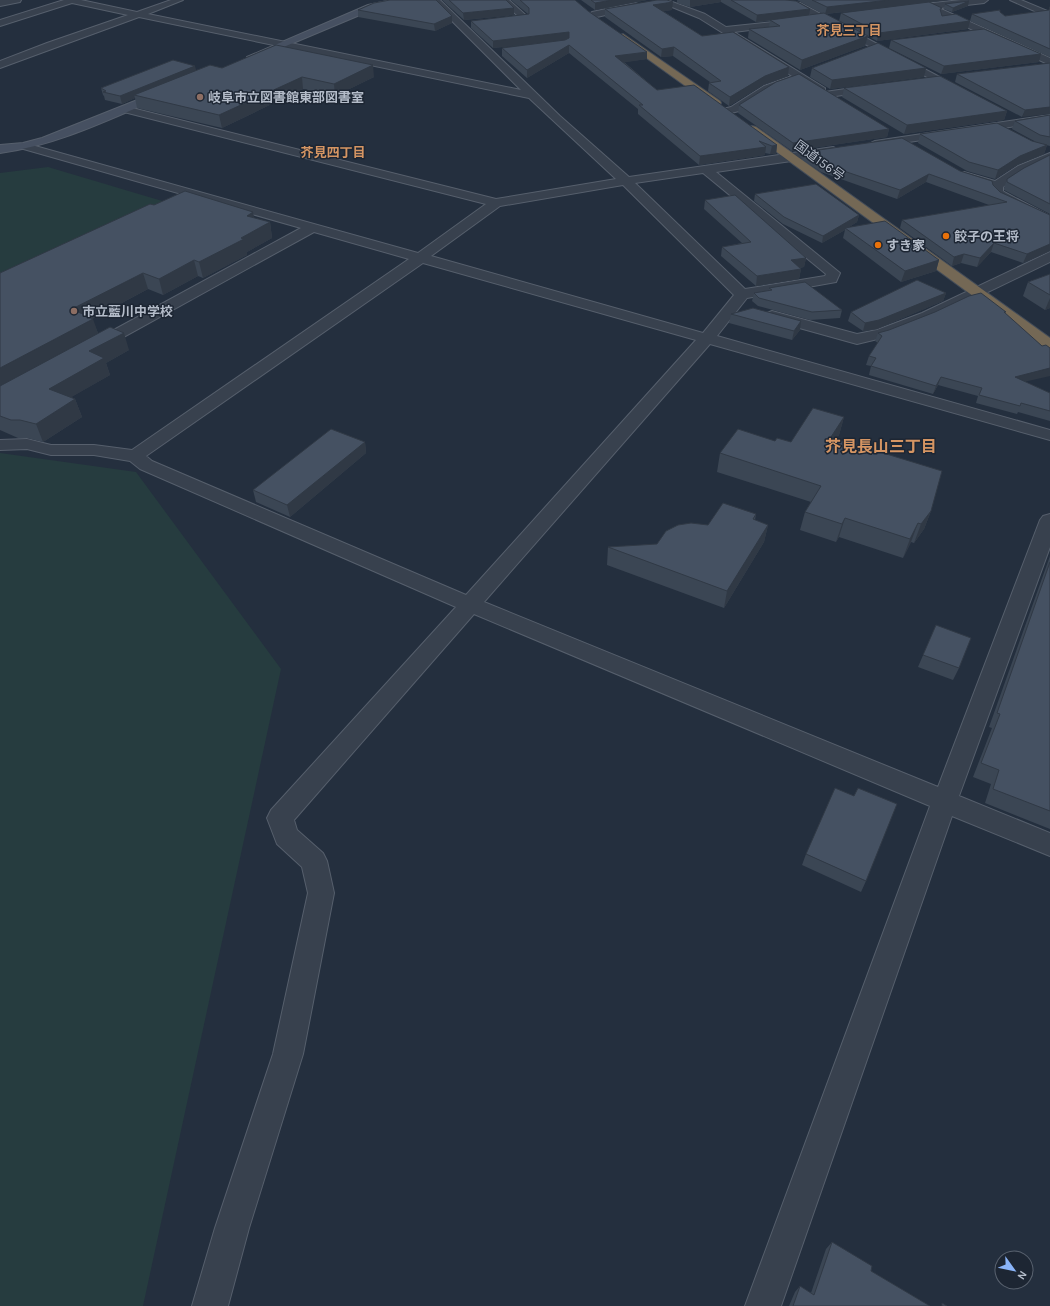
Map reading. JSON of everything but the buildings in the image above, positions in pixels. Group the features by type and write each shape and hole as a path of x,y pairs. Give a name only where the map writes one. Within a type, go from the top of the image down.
{"highway":[{"name":"国道156号","path":"587,11 792,157 1050,345"}],"street":[{"path":"0,3 17,0"},
{"path":"0,23 70,0 532,95"},
{"path":"0,65 50,45 179,0"},
{"path":"243,60 371,7 404,0"},
{"path":"435,0 532,95 626,181 738,300 754,311 857,339 881,334 927,316 977,291 1027,269 1050,256"},
{"path":"490,22 525,18 504,0"},
{"path":"587,11 679,0"},
{"path":"763,0 796,5 973,97"},
{"path":"943,0 952,4"},
{"path":"899,10 984,0"},
{"path":"1014,0 1045,11"},
{"path":"654,2 696,13 842,102"},
{"path":"929,7 1050,63"},
{"path":"1024,15 1045,11"},
{"path":"724,30 838,17"},
{"path":"461,25 475,24"},
{"path":"967,34 982,32"},
{"path":"862,52 876,46 890,43"},
{"path":"489,53 504,51"},
{"path":"1034,67 1050,63"},
{"path":"727,111 735,109 768,88 813,71"},
{"path":"924,82 955,77"},
{"path":"828,94 880,87"},
{"path":"0,149 24,146 46,140 173,89"},
{"path":"124,109 496,203 626,181 847,149"},
{"path":"1007,115 1020,122"},
{"path":"863,146 1050,118"},
{"path":"997,126 1015,136"},
{"path":"888,132 915,148"},
{"path":"24,146 1050,435"},
{"path":"1038,148 1050,151"},
{"path":"1050,157 1021,169 1007,177 997,186 997,192 1002,196 1050,221"},
{"path":"210,1306 232,1228 288,1054 321,893 314,861 286,836 280,818 707,338 738,300 831,279 833,273 706,170"},
{"path":"955,171 962,175 997,186"},
{"path":"135,456 420,258 496,203"},
{"path":"84,352 311,228"},
{"path":"1027,269 1044,278"},
{"path":"0,445 27,444 51,450 94,450 135,456 146,465 469,604 1050,845"},
{"path":"763,1306 945,801 1050,520"}],"green space":[{"path":"48,167 169,203 0,283 0,173"},
{"path":"0,453 136,472 281,669 143,1306 0,1306"}],"place":[{"name":"岐阜市立図書館東部図書室","path":"200,97"},
{"name":"餃子の王将","path":"946,236"},
{"name":"すき家","path":"878,245"},
{"name":"市立藍川中学校","path":"74,311"}],"district":[{"name":"芥見三丁目","path":"849,30"},
{"name":"芥見四丁目","path":"333,152"},
{"name":"芥見長山三丁目","path":"881,446"}]}
